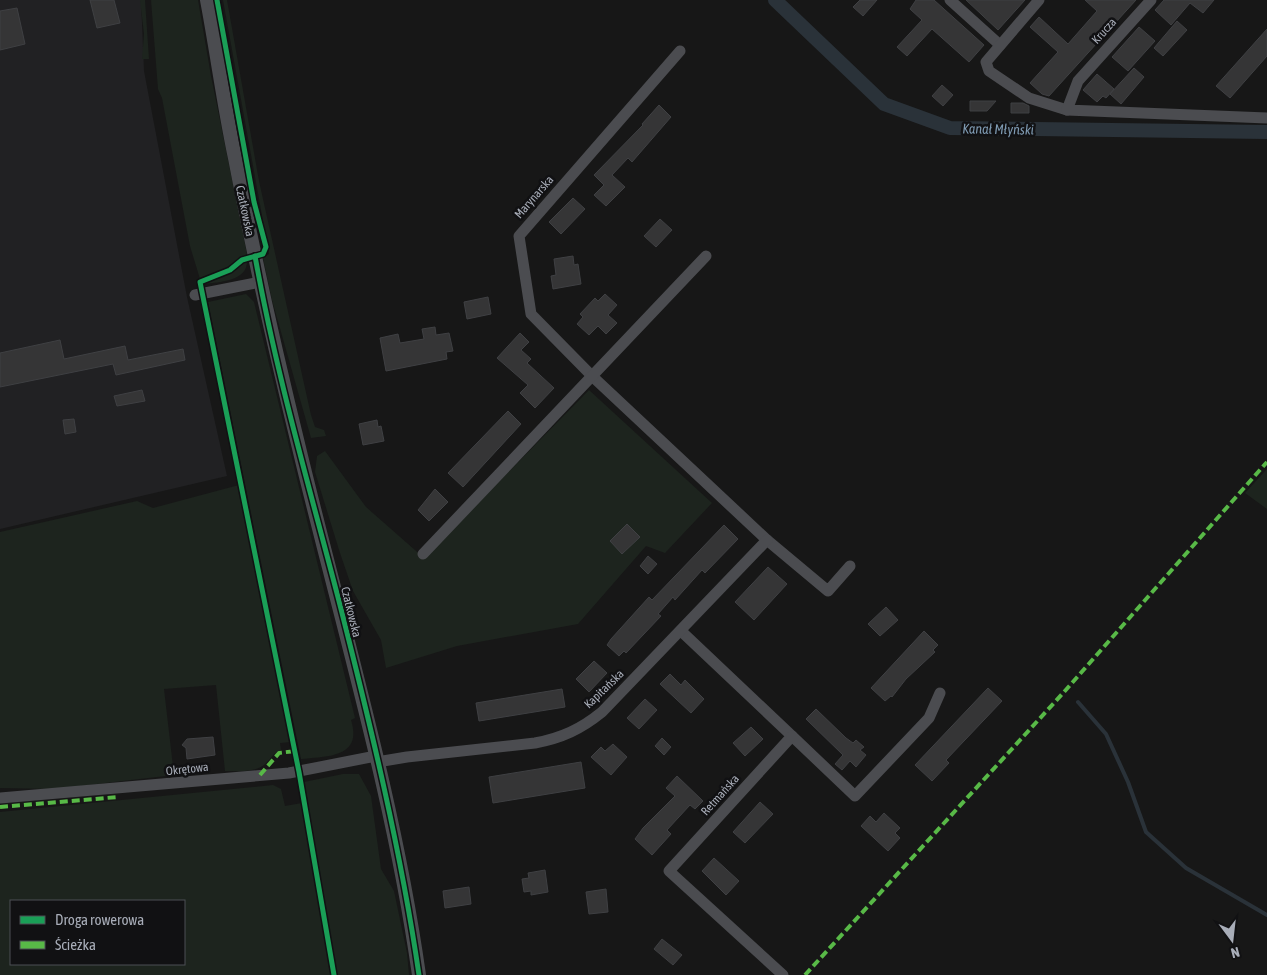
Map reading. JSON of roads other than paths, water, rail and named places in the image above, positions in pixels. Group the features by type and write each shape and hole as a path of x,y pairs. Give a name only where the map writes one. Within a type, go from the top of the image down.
{"street":[{"name":"Czatkowska","path":"207,0 234,156 260,282 377,759 409,915 419,975"},
{"path":"950,0 1000,45"},
{"path":"1039,0 986,62 989,71 1029,98 1067,110 1267,118"},
{"name":"Krucza","path":"1067,110 1078,81 1151,0"},
{"name":"Marynarska","path":"592,376 530,314 519,236 680,51"},
{"path":"423,554 706,256"},
{"path":"195,295 260,282"},
{"path":"592,376 767,540 828,591 850,566"},
{"name":"Kapitańska","path":"377,759 535,743 571,734 602,712 767,540"},
{"path":"680,631 855,796 929,718 940,692"},
{"name":"Retmańska","path":"783,975 669,870 792,736"},
{"name":"Okrętowa","path":"0,798 118,790 289,773 377,759"}],"waterway":[{"name":"Kanał Młyński","path":"775,0 884,104 950,128 1267,132"},
{"path":"1078,702 1106,734 1128,782 1146,832 1186,868 1267,915"}]}
